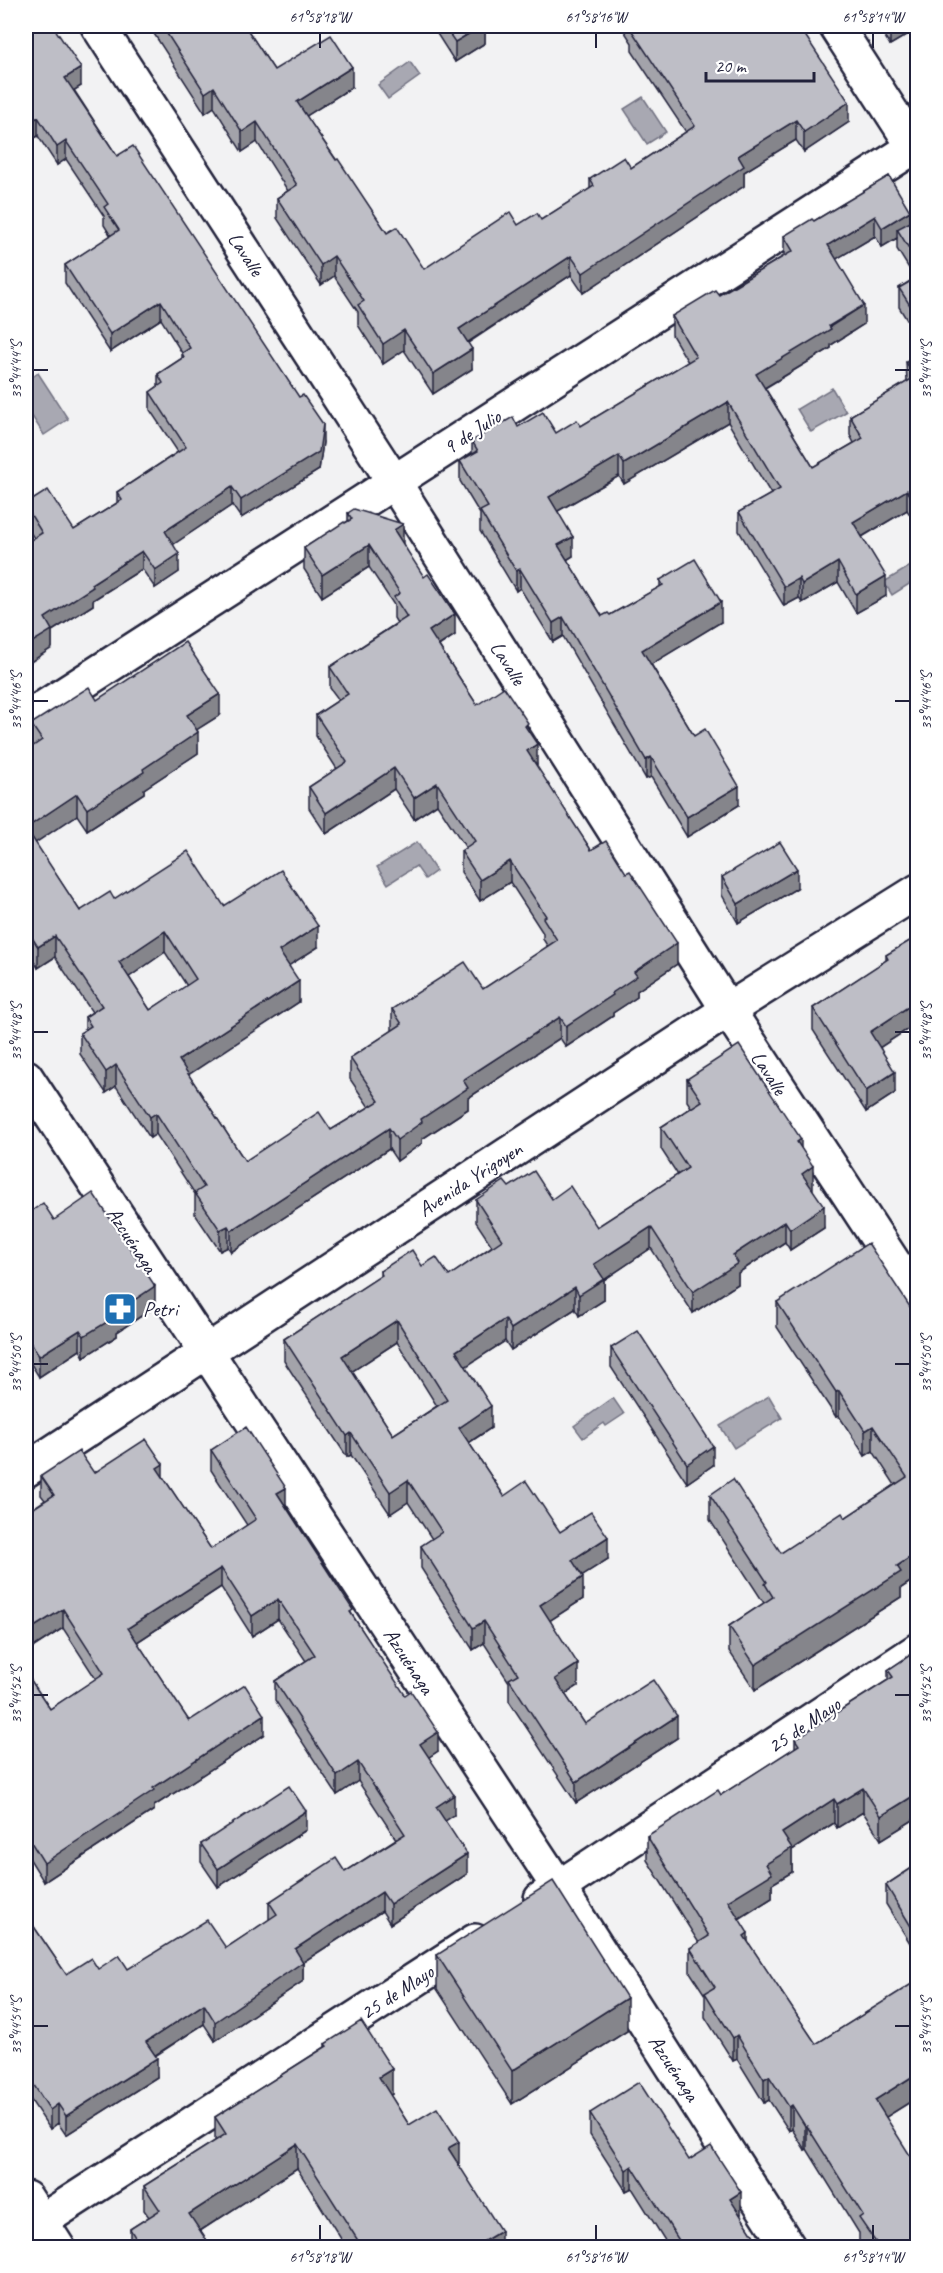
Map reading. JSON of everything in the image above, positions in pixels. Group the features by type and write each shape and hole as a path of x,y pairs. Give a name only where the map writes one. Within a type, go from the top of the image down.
{"street":[{"name":"Lavalle","path":"98,26 394,482 728,1010 918,1300"},
{"path":"836,26 916,148"},
{"name":"9 de Julio","path":"26,719 916,148"},
{"name":"Avenida Yrigoyen","path":"26,1470 728,1010 918,891"},
{"name":"Azcuénaga","path":"26,1077 559,1888 789,2247"},
{"name":"25 de Mayo","path":"38,2225 559,1888 918,1650"}],"shaded area":[{"path":"410,62 420,76 388,99 378,85"},
{"path":"643,97 666,132 647,144 624,109"},
{"path":"38,373 68,419 44,435 26,407 26,382"},
{"path":"832,388 846,412 811,432 797,409"},
{"path":"917,562 917,579 892,595 884,582"},
{"path":"417,842 436,871 425,879 416,866 388,884 377,867"},
{"path":"769,1396 782,1418 734,1448 720,1426"},
{"path":"613,1398 624,1414 606,1426 604,1423 583,1438 574,1426"}],"building":[{"path":"26,26 53,26 81,68 65,78 117,156 133,146 299,397 303,395 323,424 319,452 241,500 232,487 165,531 179,554 155,570 142,551 91,584 93,587 45,618 52,630 26,646 26,543 42,533 26,504 48,490 74,530 122,500 117,492 186,447 150,392 163,383 158,374 184,357 182,353 190,348 161,301 110,334 65,265 119,230 104,207 108,204 66,141 57,147 38,117 26,125"},
{"path":"162,26 245,26 274,70 331,35 352,67 297,102 387,233 397,227 424,269 510,212 518,225 537,213 541,220 594,186 590,179 624,157 631,168 695,126 632,31 636,29 634,26 789,26 790,28 799,26 849,102 804,132 796,120 738,156 744,166 583,273 571,256 459,329 472,349 433,374 404,330 383,344 358,305 364,301 334,256 321,265 277,198 297,185 257,122 242,132 214,87 205,93"},
{"path":"444,26 482,26 455,42"},
{"path":"889,176 910,211 882,228 875,216 828,245 864,305 829,326 831,329 756,374 813,467 863,438 850,416 915,377 906,362 918,356 918,507 907,490 853,522 886,576 856,594 838,562 802,584 799,578 784,587 739,512 780,489 728,402 624,464 619,456 549,497 573,537 558,545 602,616 608,613 610,615 663,585 660,580 695,559 721,602 642,650 694,736 705,729 739,786 687,817 651,757 646,760 563,617 553,623 520,569 516,571 480,511 488,507 460,461 478,451 472,441 513,417 518,427 543,412 556,433 577,420 581,426 696,357 672,316 715,290 719,295 793,251 784,236 812,219 814,221"},
{"path":"918,218 918,263 897,229"},
{"path":"918,277 918,318 899,288"},
{"path":"354,509 403,524 394,530 424,577 428,574 455,614 429,631 477,705 504,687 528,723 525,726 537,744 527,751 591,850 606,841 626,873 630,871 677,943 634,972 637,976 612,993 613,995 566,1026 560,1017 463,1080 468,1088 421,1119 422,1122 397,1140 389,1128 231,1231 228,1226 220,1230 195,1193 204,1187 156,1113 150,1117 116,1065 106,1072 80,1033 91,1026 85,1017 102,1006 55,936 38,947 26,928 26,828 80,911 110,892 114,899 188,851 224,906 281,870 318,926 279,951 299,981 179,1060 245,1161 319,1112 331,1130 379,1101 350,1058 402,1024 392,1009 465,962 483,989 557,940 543,918 546,916 510,861 480,880 461,851 475,841 437,783 414,798 394,768 326,813 309,787 347,762 316,715 348,694 330,667 407,617 394,597 400,593 369,545 322,575 304,548 352,519 348,513","holes":["165,931 196,979 150,1010 119,962"]},
{"path":"185,642 220,694 187,715 198,732 143,769 144,772 87,809 77,794 26,828 26,751 42,740 31,724 89,687 97,700"},
{"path":"780,842 797,869 738,904 722,877"},
{"path":"918,936 918,1002 870,1032 895,1072 866,1091 813,1008 888,959 886,955"},
{"path":"739,1045 801,1139 797,1142 813,1166 802,1174 824,1206 790,1229 785,1221 733,1255 738,1263 693,1292 651,1227 594,1264 604,1279 579,1295 575,1287 511,1329 505,1319 456,1351 491,1406 459,1428 504,1496 526,1481 560,1532 591,1512 608,1537 572,1560 583,1577 540,1605 578,1664 555,1679 585,1724 653,1680 677,1716 576,1782 509,1679 518,1674 484,1621 473,1628 421,1546 442,1532 408,1480 390,1492 351,1433 347,1436 284,1339 382,1275 380,1271 412,1250 422,1266 436,1257 449,1276 502,1240 476,1200 504,1181 509,1187 534,1171 552,1199 570,1186 597,1227 688,1168 661,1127 702,1101 687,1079","holes":["397,1320 447,1400 393,1435 342,1356"]},
{"path":"93,1193 155,1286 115,1313 117,1316 84,1336 80,1330 39,1356 26,1335 26,1215 43,1203 54,1220"},
{"path":"868,1243 918,1319 918,1339 909,1344 918,1357 918,1552 897,1566 901,1572 755,1665 729,1626 773,1597 765,1584 767,1582 710,1495 733,1479 781,1553 842,1513 845,1518 907,1477 873,1426 865,1431 839,1391 836,1392 777,1302"},
{"path":"638,1331 713,1446 687,1464 611,1348"},
{"path":"246,1427 286,1488 277,1493 353,1610 350,1612 405,1695 411,1691 438,1732 420,1744 454,1795 436,1807 467,1854 390,1904 382,1892 295,1949 303,1962 215,2022 204,2004 146,2042 157,2058 66,2116 58,2104 50,2110 26,2073 26,1915 66,1974 91,1958 98,1969 119,1955 128,1969 207,1920 226,1948 277,1914 269,1902 336,1858 345,1872 405,1834 358,1762 337,1776 275,1681 315,1655 278,1599 252,1616 221,1568 128,1628 189,1721 245,1685 264,1715 44,1863 26,1834 26,1673 50,1709 104,1673 63,1609 26,1632 26,1513 54,1495 41,1476 79,1451 94,1473 146,1439 163,1464 157,1468 211,1549 256,1519 211,1450"},
{"path":"918,1650 918,1793 881,1816 863,1788 837,1804 834,1799 782,1833 792,1848 766,1864 772,1874 728,1901 748,1933 744,1936 816,2044 918,1980 918,2073 875,2100 911,2157 918,2153 918,2247 879,2247 859,2218 863,2215 807,2126 792,2105 789,2107 769,2076 764,2079 737,2035 733,2038 705,1993 715,1987 690,1948 709,1936 647,1836 718,1790 721,1795 799,1745 795,1739 893,1677 888,1670"},
{"path":"289,1786 306,1811 218,1869 201,1844"},
{"path":"918,1864 918,1938 886,1885"},
{"path":"553,1881 627,1998 512,2071 437,1955"},
{"path":"361,2021 392,2069 379,2077 409,2125 437,2108 459,2142 448,2148 501,2231 474,2247 362,2247 297,2144 189,2214 211,2247 141,2247 130,2229 160,2210 144,2186 226,2134 215,2117 327,2046 325,2044"},
{"path":"639,2082 689,2160 711,2146 741,2192 730,2199 761,2247 671,2247 680,2242 632,2166 626,2170 590,2113"}],"place":[{"name":"Petri","path":"120,1309"}]}
